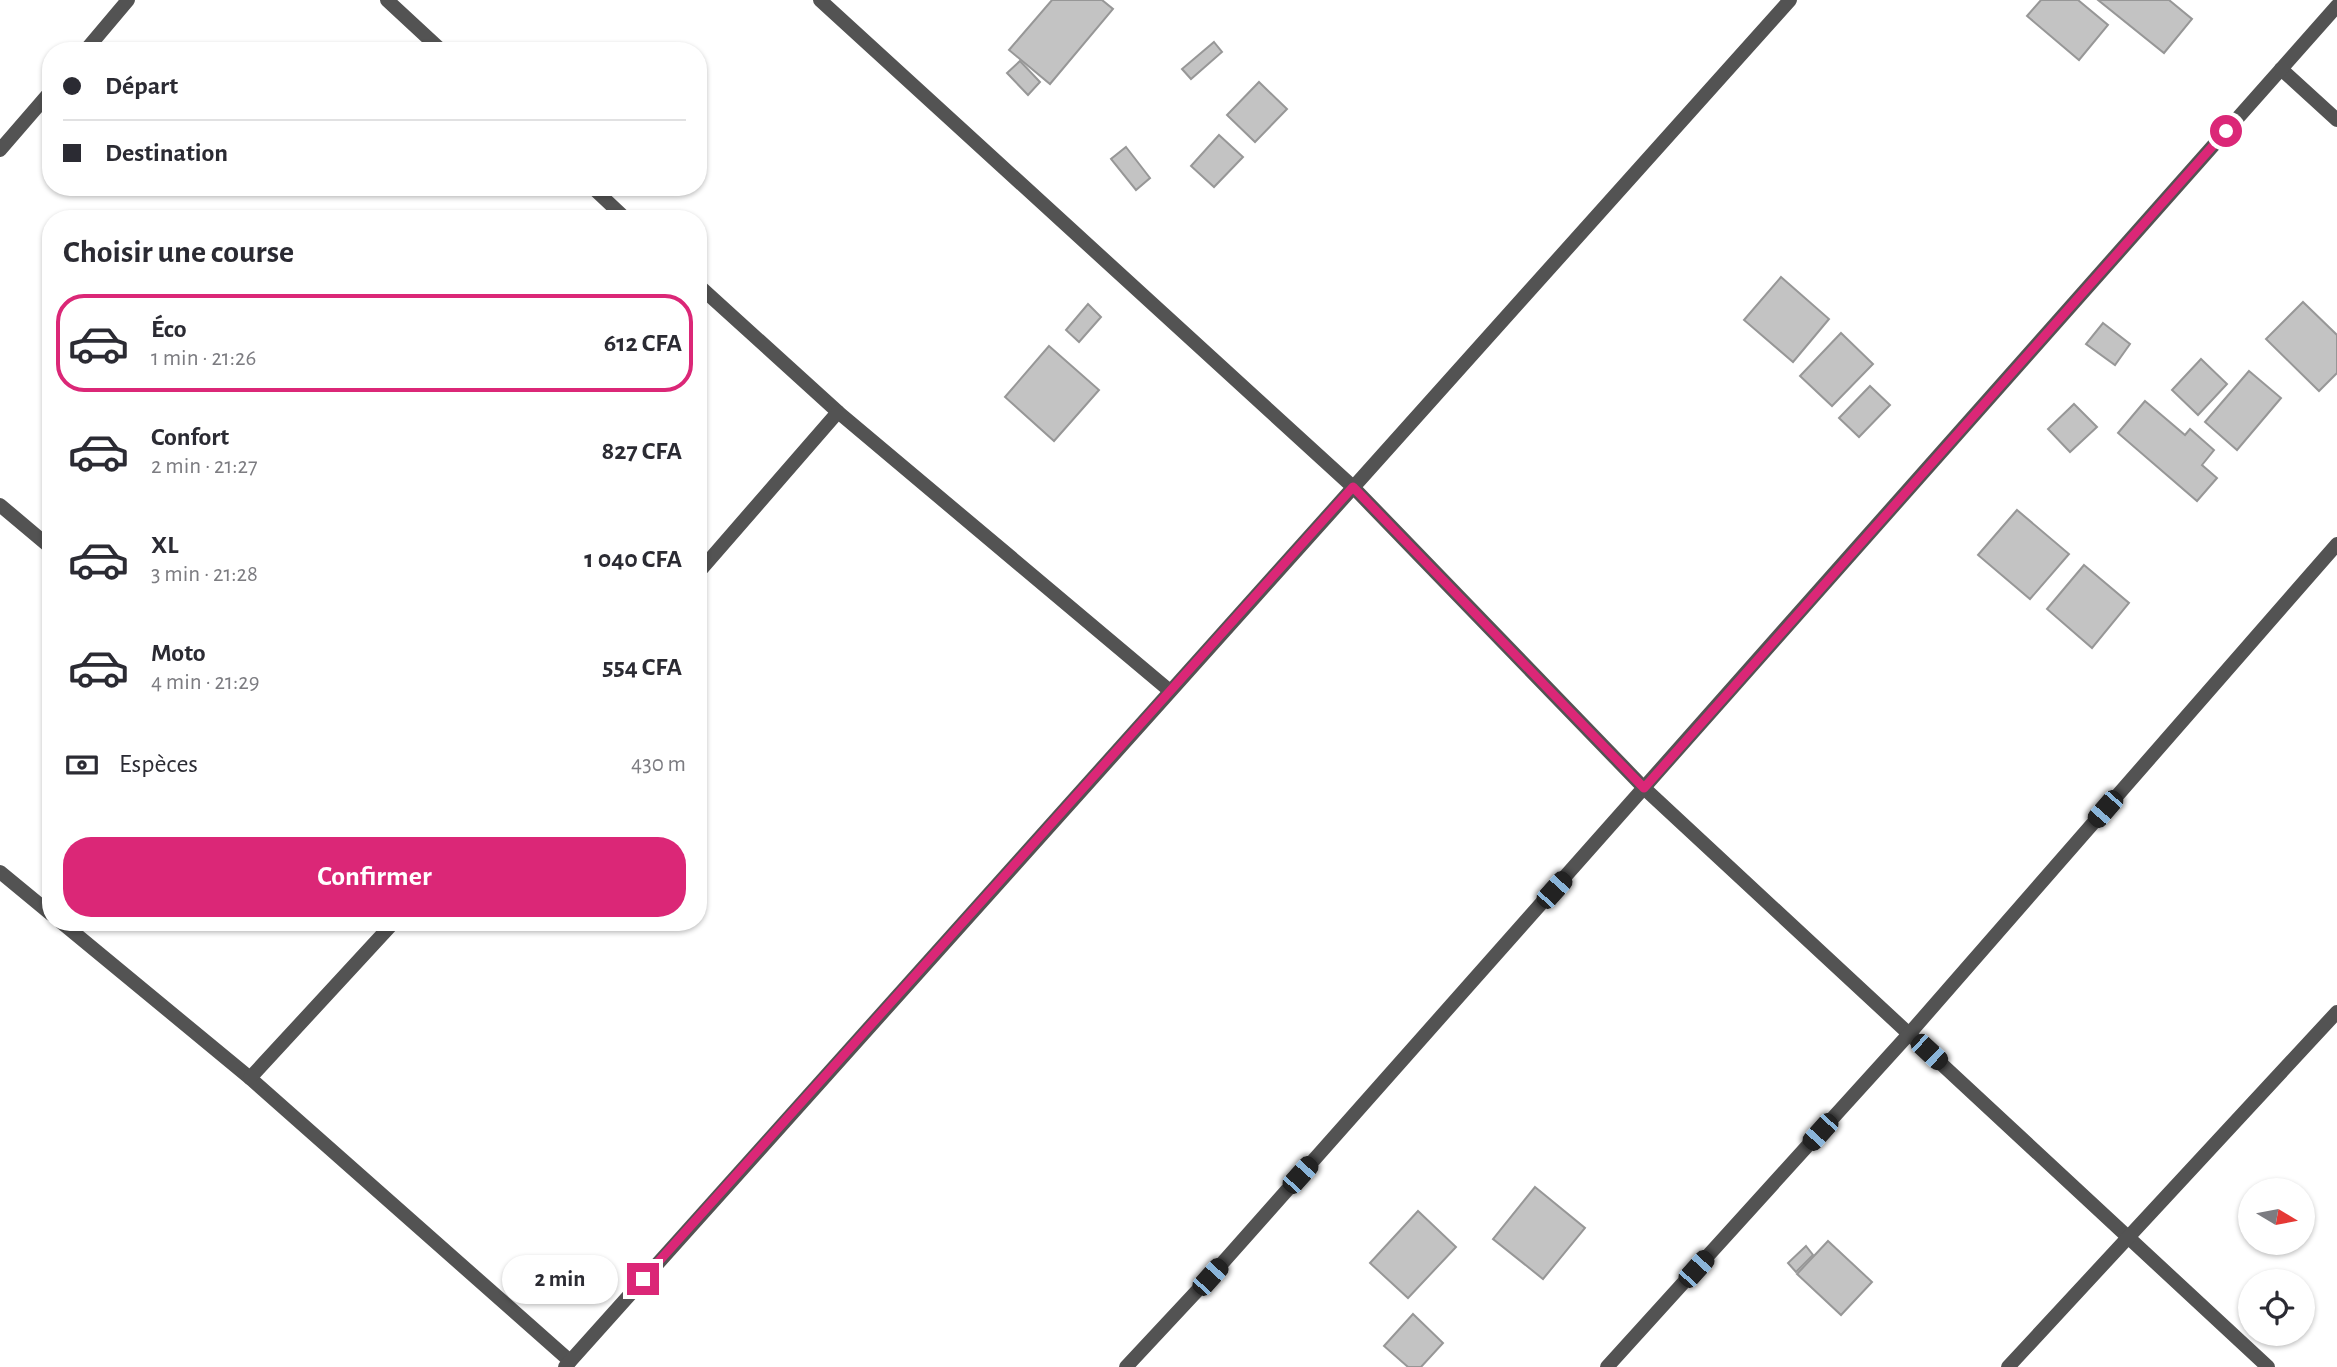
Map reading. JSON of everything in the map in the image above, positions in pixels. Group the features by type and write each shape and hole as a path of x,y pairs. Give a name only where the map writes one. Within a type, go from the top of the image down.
{"street":[{"path":"93,42 128,0"},
{"path":"387,0 432,42"},
{"path":"820,0 1353,487 1644,788 2268,1367"},
{"path":"72,931 250,1078 567,1364 1790,0"},
{"path":"1126,1367 1210,1277 2337,6"},
{"path":"2281,69 2337,120"},
{"path":"0,150 42,101"},
{"path":"602,196 616,210"},
{"path":"707,293 838,412 1170,691"},
{"path":"707,563 838,412"},
{"path":"0,505 42,540"},
{"path":"1607,1367 1909,1034 2337,544"},
{"path":"0,872 42,907"},
{"path":"250,1078 386,931"},
{"path":"2008,1367 2337,1012"}],"building":[{"path":"1052,0 1102,0 1113,9 1050,84 1009,50"},
{"path":"2041,0 2078,0 2108,25 2079,60 2027,16"},
{"path":"2098,0 2169,0 2192,19 2164,53"},
{"path":"1214,42 1222,52 1191,79 1182,69"},
{"path":"1020,61 1040,82 1028,95 1007,73"},
{"path":"1259,82 1287,109 1255,142 1227,115"},
{"path":"1219,135 1243,157 1214,187 1191,166"},
{"path":"1126,147 1150,178 1136,190 1111,159"},
{"path":"1781,277 1829,319 1793,362 1744,320"},
{"path":"2303,302 2337,335 2337,373 2319,391 2266,339"},
{"path":"1088,304 1101,317 1079,342 1066,330"},
{"path":"2103,323 2130,344 2115,365 2086,344"},
{"path":"1841,333 1873,364 1832,406 1800,376"},
{"path":"1049,346 1099,390 1054,441 1005,397"},
{"path":"2201,359 2227,384 2198,415 2172,390"},
{"path":"2249,371 2281,398 2237,450 2205,422"},
{"path":"1870,386 1890,405 1859,437 1839,418"},
{"path":"2145,401 2185,435 2190,429 2214,450 2202,465 2217,478 2197,501 2118,433"},
{"path":"2074,404 2097,427 2070,452 2048,429"},
{"path":"2017,510 2069,554 2030,599 1978,555"},
{"path":"2084,565 2129,603 2092,648 2047,609"},
{"path":"1535,1187 1585,1228 1543,1279 1493,1239"},
{"path":"1418,1211 1456,1247 1408,1298 1370,1263"},
{"path":"1828,1241 1872,1282 1841,1315 1797,1274"},
{"path":"1806,1246 1813,1255 1796,1272 1788,1263"},
{"path":"1413,1314 1443,1343 1421,1367 1408,1367 1384,1346"}],"route":[{"path":"643,1279 1353,487 1644,788 2226,131"}]}
